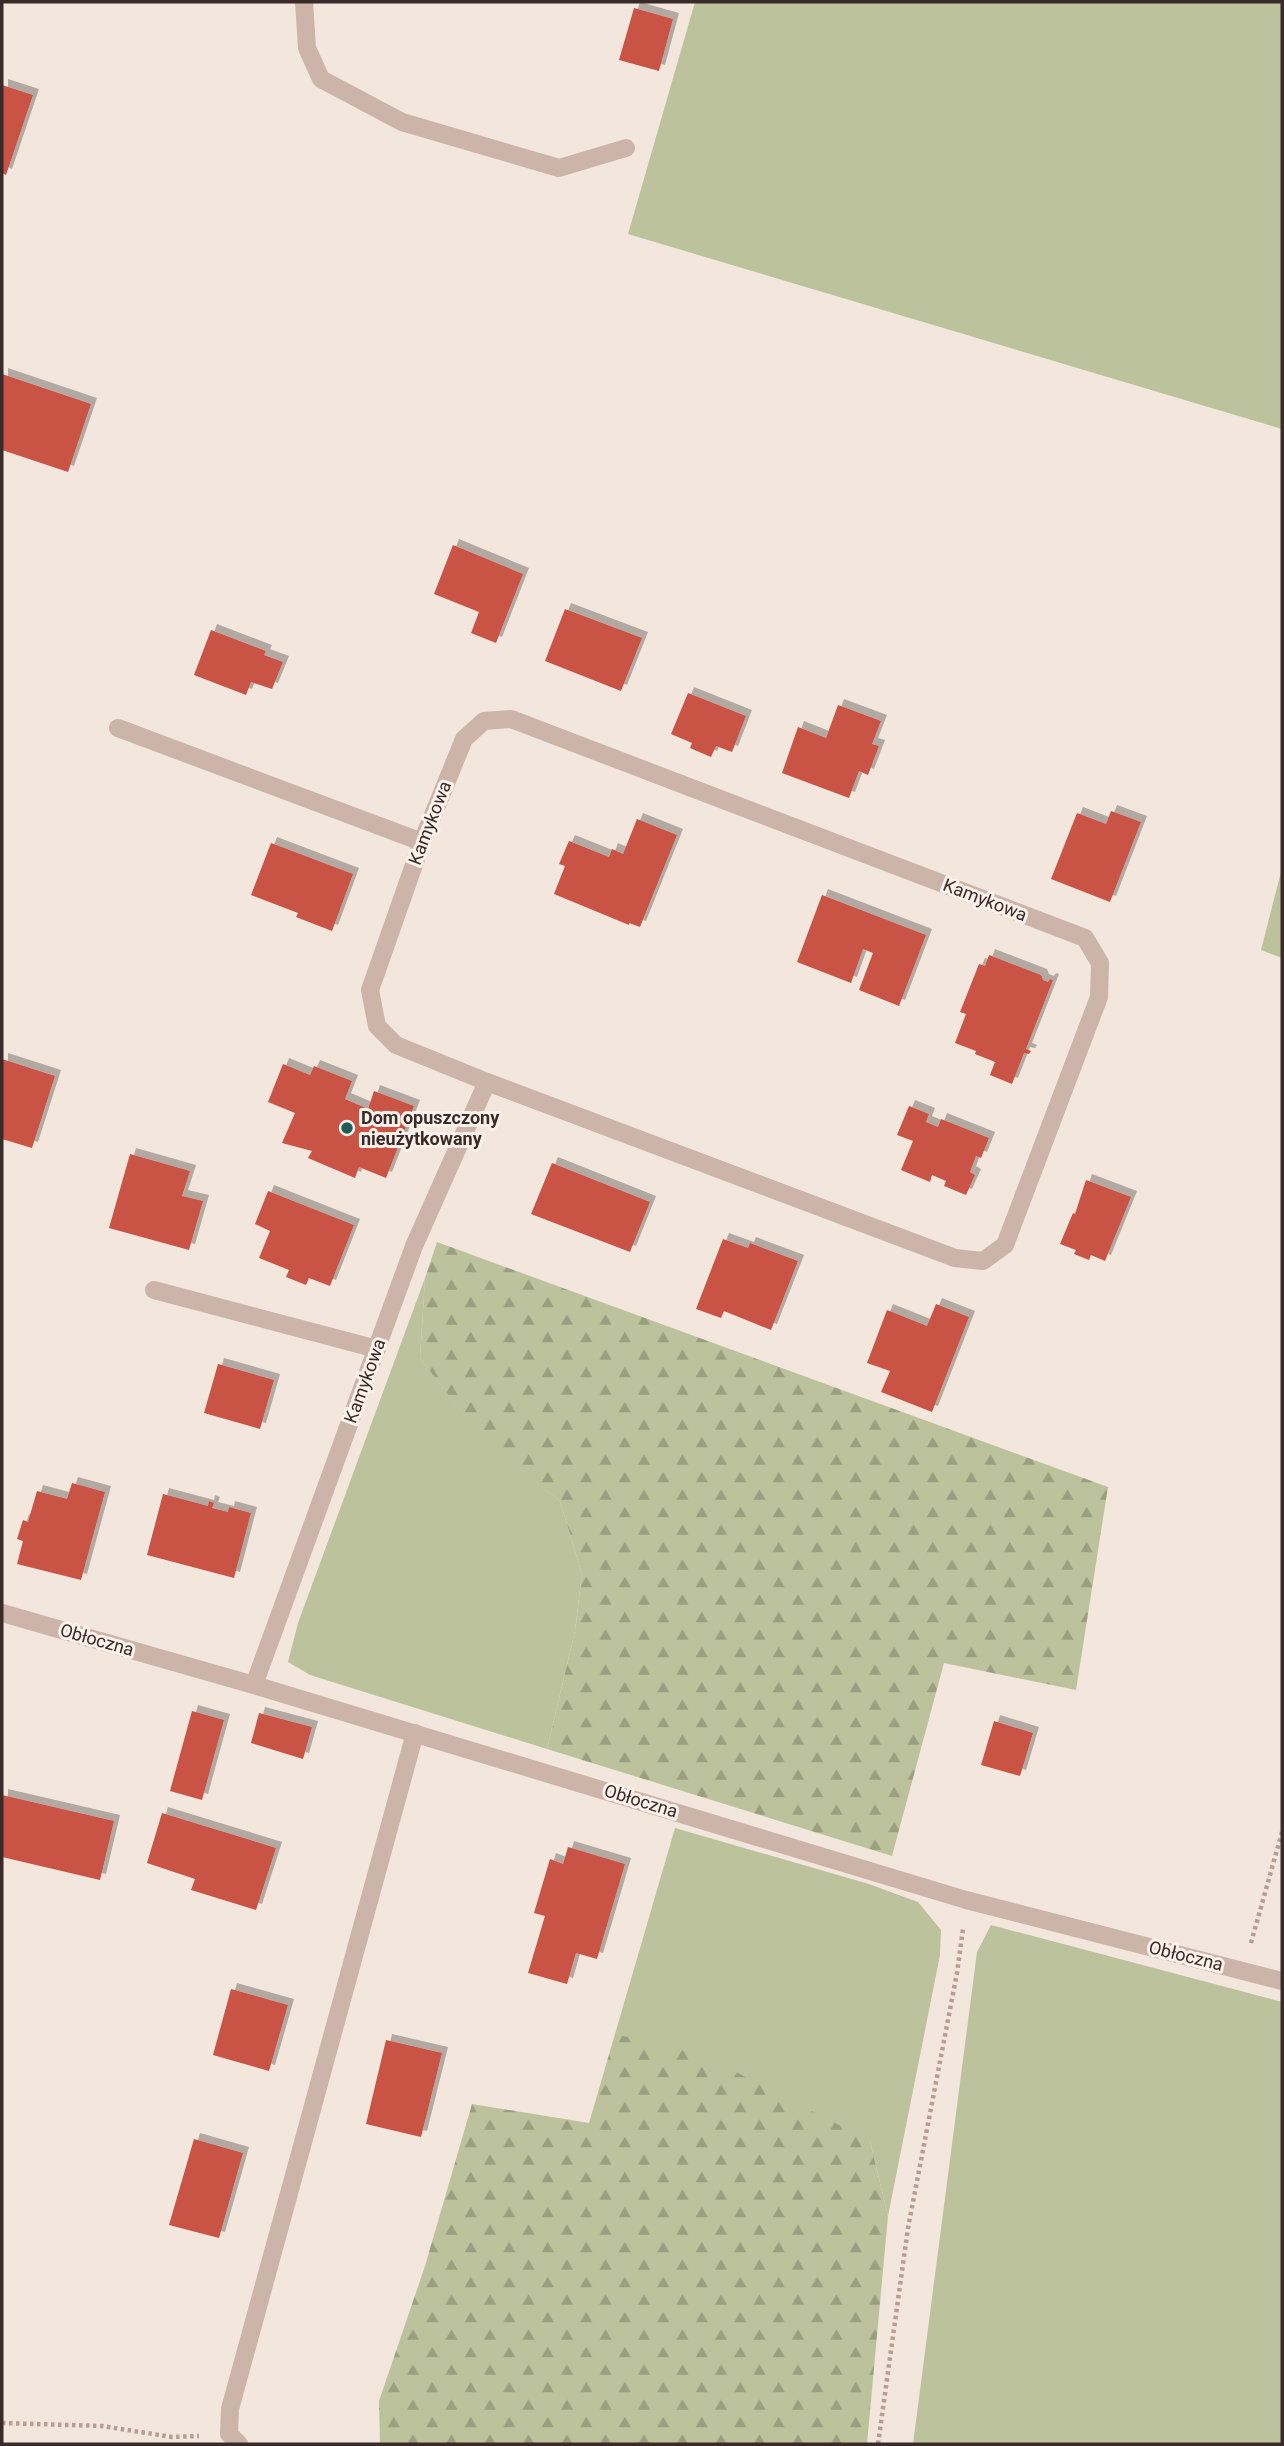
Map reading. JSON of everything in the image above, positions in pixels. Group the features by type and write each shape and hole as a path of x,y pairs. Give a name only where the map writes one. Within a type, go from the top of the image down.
{"street":[{"path":"304,2 307,48 321,79 401,122 559,168 626,148"},
{"name":"Kamykowa","path":"511,719 1085,939 1100,963 1099,997 1005,1245 983,1261 955,1258 487,1082 396,1045 377,1026 370,990 422,842 464,739 484,721 511,719"},
{"path":"118,728 422,842"},
{"name":"Kamykowa","path":"254,1685 414,1246 487,1082"},
{"path":"154,1290 377,1349"},
{"name":"Obłoczna","path":"2,1613 254,1685 966,1900 1282,1981"},
{"path":"234,2439 230,2409 415,1733"}],"path":[{"path":"1244,1971 1282,1832"},
{"path":"878,2444 908,2228 957,1973 966,1900"},
{"path":"2,2423 102,2426 172,2437 234,2439"}],"green space":[{"path":"695,2 1282,2 1282,429 628,234"},
{"path":"1282,868 1282,958 1261,950"},
{"path":"437,1242 1108,1487 1076,1690 944,1663 892,1856 547,1749 575,1631 582,1574 560,1501 484,1442 420,1358 425,1278"},
{"path":"425,1278 420,1358 484,1441 560,1501 582,1574 575,1631 547,1749 310,1675 288,1662 298,1623"},
{"path":"675,1828 869,1884 918,1902 941,1930 940,1955 888,2216 870,2141 615,2034"},
{"path":"991,1925 1282,2002 1282,2444 913,2444 977,1952"},
{"path":"615,2034 705,2056 870,2141 888,2216 867,2444 380,2444 379,2401 425,2266 472,2104 589,2123"}],"building":[{"path":"634,8 673,19 659,71 619,60"},
{"path":"2,85 33,95 6,175 2,173"},
{"path":"2,374 91,404 68,472 2,450"},
{"path":"453,545 523,574 496,643 471,633 479,612 434,594"},
{"path":"565,609 642,638 621,691 545,661"},
{"path":"211,630 266,651 264,655 283,662 272,689 251,682 246,695 194,675"},
{"path":"688,693 746,716 732,752 716,746 711,757 690,748 692,743 671,734"},
{"path":"838,705 881,721 872,744 879,746 868,775 859,771 849,798 782,773 798,727 826,738"},
{"path":"1111,811 1141,822 1110,902 1051,879 1077,813 1106,824"},
{"path":"637,819 677,835 640,927 554,894 565,866 559,864 569,841 609,857 612,849 623,854"},
{"path":"271,843 353,874 332,931 296,917 298,913 251,895"},
{"path":"822,895 926,935 899,1006 859,990 873,953 863,949 851,983 797,962"},
{"path":"989,955 1041,975 1043,980 1048,982 1053,980 1026,1049 1031,1051 1029,1054 1024,1053 1012,1084 990,1075 995,1062 955,1043 966,1014 960,1012 979,964 985,966"},
{"path":"2,1059 55,1076 32,1148 2,1139"},
{"name":"Dom opuszczony nieużytkowany","path":"283,1064 310,1075 314,1066 352,1081 345,1099 368,1109 374,1091 414,1106 386,1178 359,1167 355,1178 308,1158 312,1151 282,1143 295,1113 268,1102"},
{"path":"909,1106 929,1114 926,1122 938,1127 941,1119 989,1138 981,1158 976,1156 970,1172 975,1175 966,1195 944,1186 946,1181 932,1175 930,1182 901,1170 913,1141 897,1135"},
{"path":"130,1154 190,1171 182,1196 203,1201 189,1250 109,1228"},
{"path":"552,1163 650,1202 630,1252 531,1214"},
{"path":"1086,1180 1131,1197 1105,1261 1091,1255 1089,1260 1074,1254 1076,1250 1060,1244 1073,1213 1075,1214"},
{"path":"268,1191 354,1225 330,1286 309,1278 306,1285 286,1277 289,1270 259,1258 270,1231 255,1224"},
{"path":"723,1239 748,1248 750,1243 798,1261 771,1330 724,1311 721,1318 696,1309"},
{"path":"936,1304 969,1317 932,1412 881,1392 890,1371 867,1363 887,1310 927,1326"},
{"path":"218,1364 274,1380 260,1429 204,1413"},
{"path":"72,1483 105,1492 81,1580 17,1564 23,1541 17,1539 23,1520 28,1522 37,1491 67,1499"},
{"path":"163,1494 208,1506 209,1501 214,1503 212,1508 228,1512 229,1507 251,1513 234,1578 147,1555"},
{"path":"192,1711 224,1720 202,1800 170,1791"},
{"path":"259,1713 312,1727 303,1759 251,1743"},
{"path":"994,1721 1033,1733 1020,1776 981,1765"},
{"path":"2,1795 114,1821 100,1880 2,1857"},
{"path":"162,1813 276,1848 256,1910 191,1890 195,1879 147,1863"},
{"path":"568,1847 625,1864 597,1959 576,1953 567,1984 528,1973 545,1916 534,1913 550,1859 563,1864"},
{"path":"231,1989 288,2005 269,2071 213,2055"},
{"path":"386,2040 442,2053 421,2137 366,2124"},
{"path":"194,2139 243,2153 219,2238 169,2225"}],"place":[{"name":"Dom opuszczony nieużytkowany","path":"347,1128"}]}
